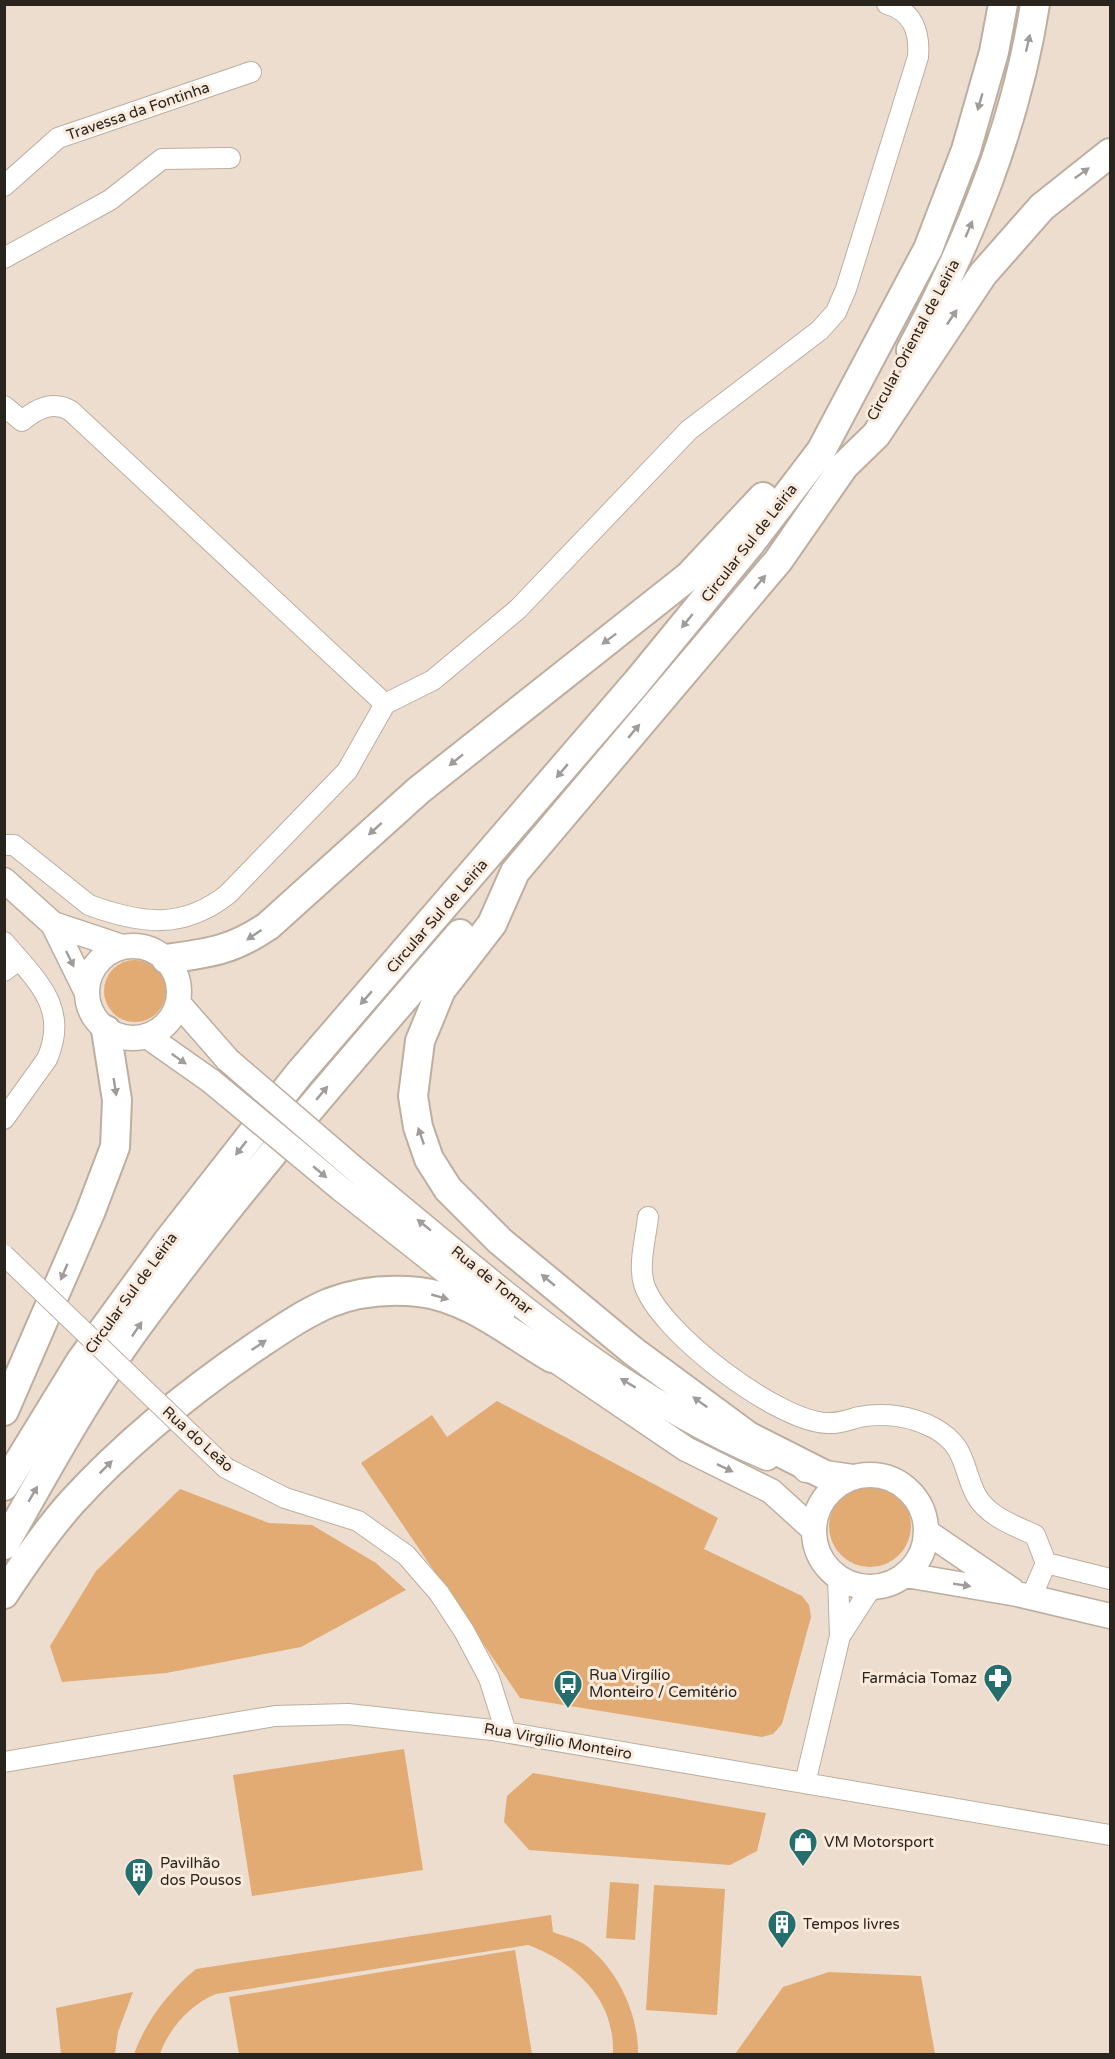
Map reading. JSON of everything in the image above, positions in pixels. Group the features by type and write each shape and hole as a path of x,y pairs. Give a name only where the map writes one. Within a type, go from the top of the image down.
{"highway":[{"name":"Circular Oriental de Leiria","path":"876,350 928,249 958,170 994,52 1003,4"},
{"name":"Circular Oriental de Leiria","path":"844,466 934,307 981,202 1018,87 1035,4"},
{"path":"844,466 876,435 935,342 997,258 1042,207 1110,153"},
{"path":"166,959 224,950 243,942 268,926 419,790 689,576 749,515 876,350"},
{"name":"Circular Sul de Leiria","path":"4,1486 80,1362 168,1241 298,1075 495,849 750,544 821,451 876,350"},
{"name":"Circular Sul de Leiria","path":"4,1545 90,1400 141,1321 323,1092 515,872 778,561 844,466"},
{"path":"515,872 492,924 441,990 420,1041 413,1096 418,1127 429,1159 448,1189 501,1241 633,1351 748,1436 823,1474"},
{"path":"4,1411 90,1213 115,1147 117,1100 106,1030"},
{"path":"4,1594 37,1544 109,1464 195,1390 281,1330 329,1304 349,1297 384,1292 436,1295 473,1311 552,1358"}],"main road":[{"path":"4,880 53,924 87,993 89,1007 96,1020 106,1030 133,1039 147,1036 167,1024 178,1003 176,975 166,959 145,948 122,947 53,924"},
{"path":"87,993 93,969 101,959 122,947"},
{"name":"Rua de Tomar","path":"178,1003 228,1060 356,1170 592,1360 738,1446 777,1463 823,1474 854,1477 871,1475 888,1478 904,1486 916,1499 924,1514 927,1532"},
{"name":"Rua de Tomar","path":"147,1036 211,1081 341,1190 511,1323 552,1358 686,1449 771,1491 813,1530"},
{"path":"854,1477 839,1483 828,1494 818,1510 813,1530 819,1557 838,1578 854,1585 871,1588 890,1584 906,1575 917,1563 924,1548 927,1532 1024,1596"},
{"path":"906,1575 1024,1596 1110,1616"}],"street":[{"path":"4,845 15,845 89,905 138,917 170,920 190,917 228,894 347,771 385,704 433,680 518,609 689,430 820,330 836,312 918,57 918,37 912,20 904,11 887,4"},
{"name":"Travessa da Fontinha","path":"4,186 50,144 69,133 251,72"},
{"path":"4,258 110,200 162,159 230,158"},
{"path":"4,406 22,421 49,405 60,406 71,411 385,704"},
{"path":"4,942 12,965 47,992 52,1006 54,1034 47,1059 4,1119"},
{"path":"648,1217 642,1274 644,1286 652,1301 673,1325 725,1374 760,1398 806,1420 827,1423 888,1414 934,1428 953,1444 964,1459 976,1496 1005,1522 1035,1535 1046,1563"},
{"name":"Rua do Leão","path":"4,1255 226,1468 285,1498 358,1521 406,1555 439,1593 464,1631 489,1678 506,1732"},
{"path":"1046,1563 1110,1579"},
{"path":"1024,1596 1046,1563"},
{"path":"805,1783 840,1636 838,1578"},
{"path":"840,1636 871,1588"},
{"name":"Rua Virgílio Monteiro","path":"4,1762 298,1713 400,1718 506,1732 1110,1835"}],"shaded area":[{"path":"135,960 157,969 166,991 157,1013 135,1022 113,1013 104,991 113,969"},
{"path":"497,1401 718,1518 704,1549 802,1596 809,1605 811,1617 782,1724 773,1734 762,1737 520,1698 361,1463 432,1415 447,1437"},
{"path":"862,1485 878,1485 893,1492 904,1503 911,1518 908,1542 899,1555 878,1567 862,1567 847,1560 836,1549 829,1534 829,1518 836,1503 847,1492"},
{"path":"180,1489 269,1523 312,1525 376,1563 406,1590 301,1647 166,1673 62,1682 50,1646 96,1571"},
{"path":"404,1749 423,1870 252,1896 233,1775"},
{"path":"533,1773 766,1813 757,1851 730,1865 529,1850 504,1822 507,1796"},
{"path":"610,1882 639,1884 635,1940 606,1938"},
{"path":"654,1885 725,1889 717,2015 646,2010"},
{"path":"551,1915 553,1932 584,1944 596,1954 616,1979 624,1993 635,2024 638,2054 613,2054 612,2034 600,2000 577,1973 562,1962 528,1945 216,1994 198,2004 182,2018 169,2035 160,2054 134,2054 159,2007 196,1969"},
{"path":"515,1950 532,2054 239,2054 229,1997"},
{"path":"829,1972 921,1976 935,2054 735,2054 783,1987"},
{"path":"133,1992 118,2032 115,2054 61,2054 56,2008"}],"place":[{"name":"Farmácia Tomaz","path":"998,1704"},
{"name":"Rua Virgílio Monteiro / Cemitério","path":"568,1710"},
{"name":"VM Motorsport","path":"803,1868"},
{"name":"Pavilhão dos Pousos","path":"139,1898"},
{"name":"Tempos livres","path":"782,1950"}]}
